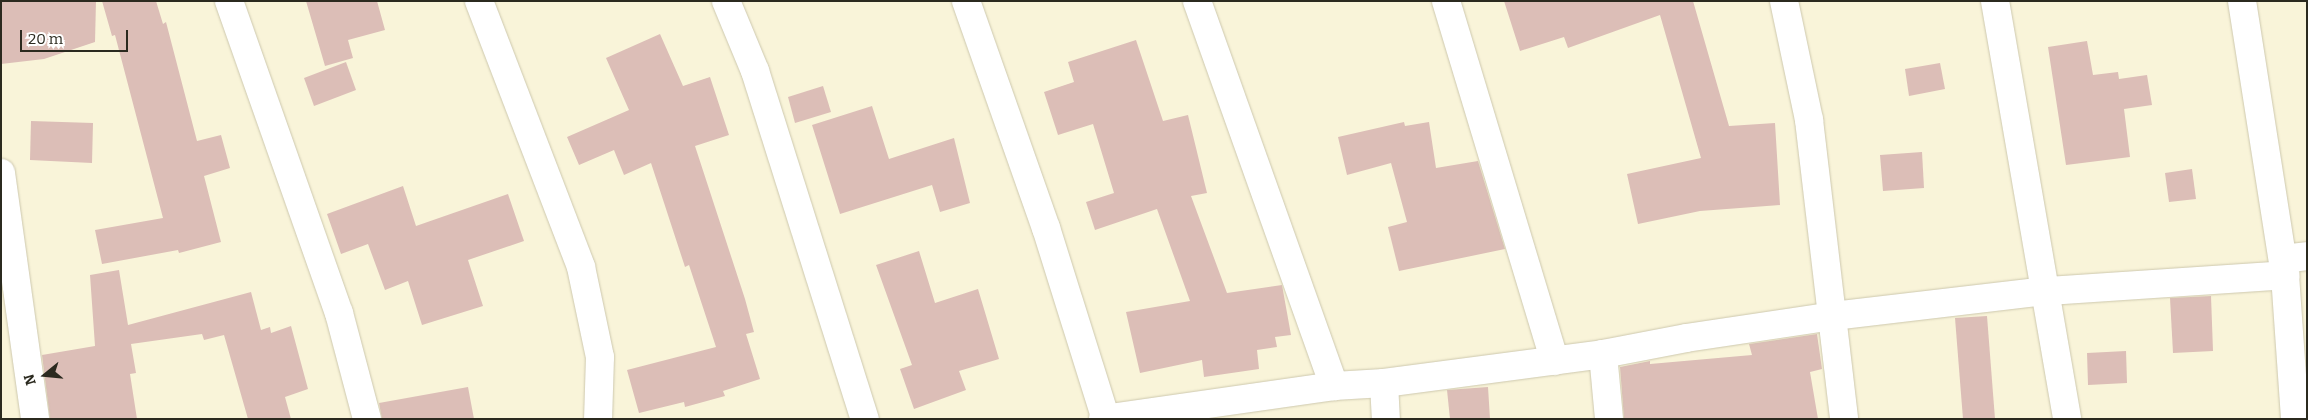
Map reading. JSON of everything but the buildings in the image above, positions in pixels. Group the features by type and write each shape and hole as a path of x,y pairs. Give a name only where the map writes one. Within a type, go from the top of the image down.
{"street":[{"path":"229,1 339,313 367,419"},
{"path":"480,1 582,267 600,357 598,419"},
{"path":"726,1 755,71 865,419"},
{"path":"966,1 1046,228 1105,419 1139,416 1334,386 1384,384 1555,361 1686,338 1833,316 2292,263"},
{"path":"1197,1 1334,386"},
{"path":"1446,1 1555,361"},
{"path":"1784,1 1809,120 1844,419"},
{"path":"1995,1 2067,419"},
{"path":"2242,1 2292,263 2295,419"},
{"path":"1,173 35,419"},
{"path":"1603,354 1608,419"},
{"path":"1384,384 1386,419"}]}
